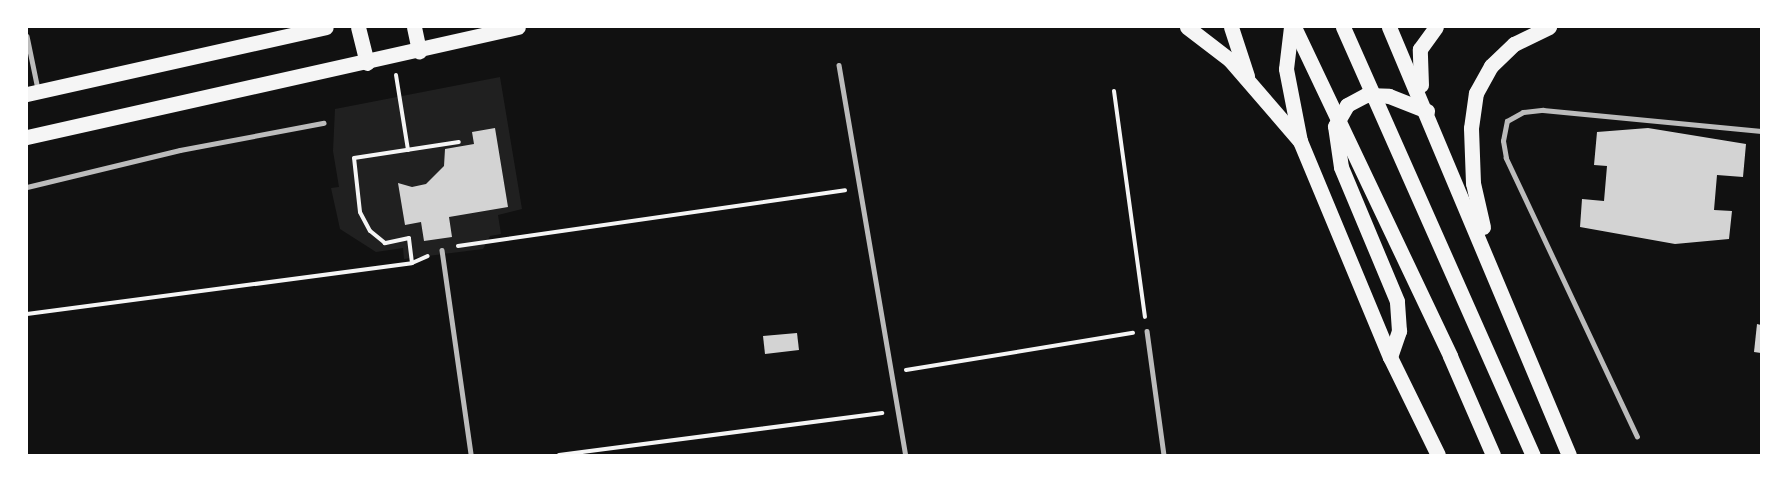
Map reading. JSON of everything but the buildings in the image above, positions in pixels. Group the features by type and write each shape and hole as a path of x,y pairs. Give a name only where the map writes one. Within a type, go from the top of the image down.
{"main road":[{"path":"33,92 326,27"},
{"path":"358,27 367,63"},
{"path":"414,27 419,51"},
{"path":"27,138 367,63 518,27"},
{"path":"1187,27 1214,45 1300,141"},
{"path":"1231,27 1250,84"},
{"path":"1292,27 1286,69 1300,141 1390,357 1438,455"},
{"path":"1292,27 1445,345 1493,455"},
{"path":"1343,27 1533,455"},
{"path":"1389,27 1427,111 1569,455"},
{"path":"1427,111 1418,65 1420,49 1436,27"},
{"path":"1492,267 1473,183 1471,128 1476,93 1491,66 1514,44 1549,27"},
{"path":"1390,357 1399,331 1397,301 1341,167 1335,126 1347,105 1366,95 1389,96 1427,111"}],"lane":[{"path":"27,36 33,92"},
{"path":"839,65 894,372 906,455"},
{"path":"1637,437 1506,159 1503,141 1508,121 1523,112 1543,110 1761,131"},
{"path":"27,187 180,150 323,123"},
{"path":"442,250 471,455"},
{"path":"1146,331 1164,455"}],"path":[{"path":"393,57 408,150"},
{"path":"894,372 1146,331 1114,91"},
{"path":"412,263 409,238 385,243 370,231 360,212 354,158 459,142"},
{"path":"559,455 900,411"}],"shaded area":[{"path":"500,77 522,209 498,215 501,234 490,236 483,249 404,259 403,248 376,252 340,229 331,188 339,187 333,151 335,109"}]}
